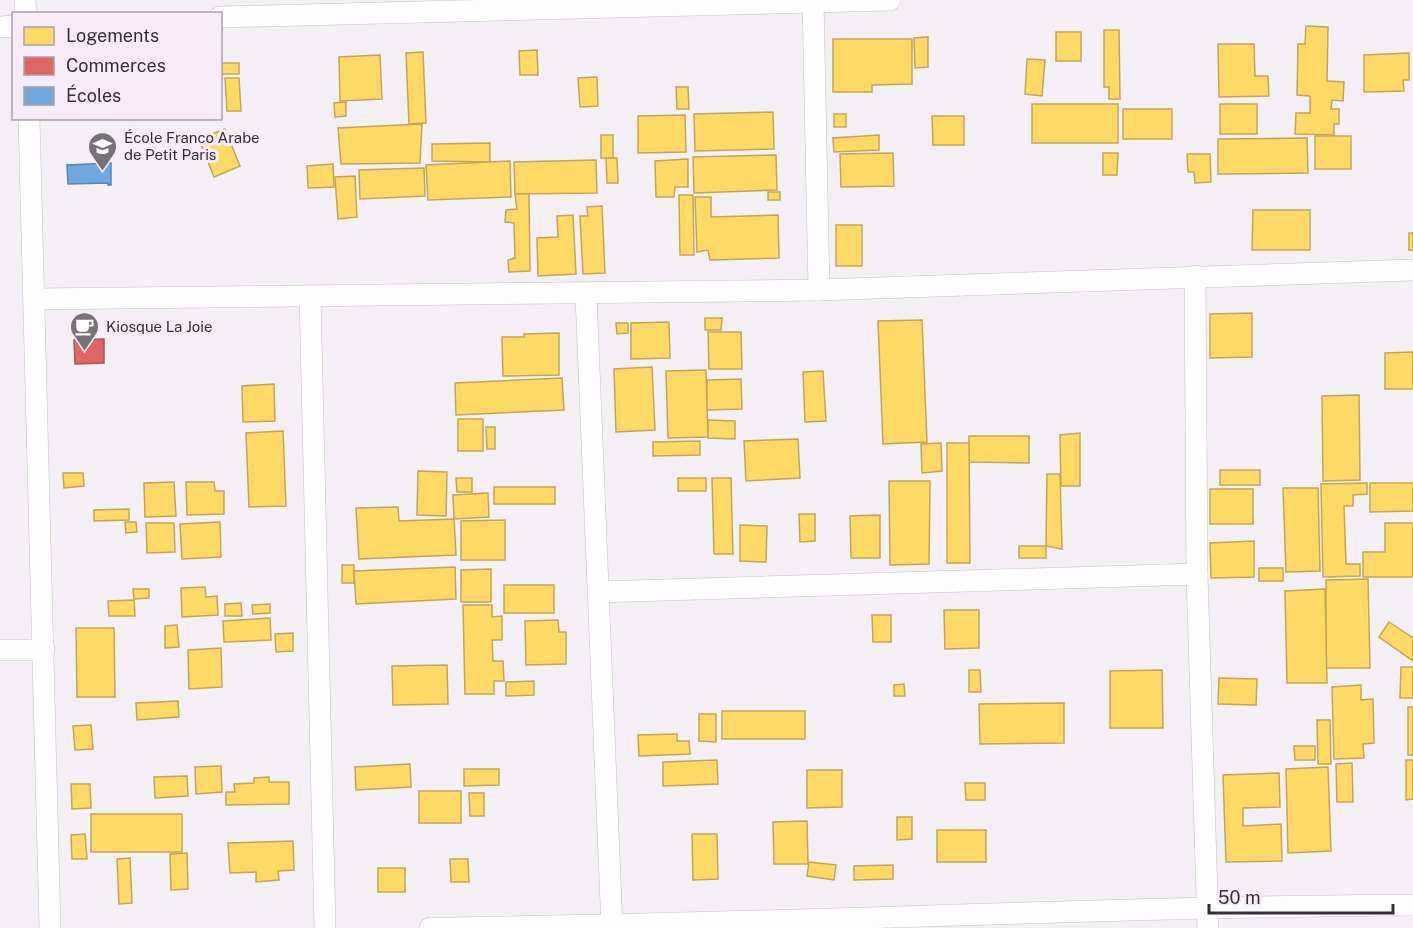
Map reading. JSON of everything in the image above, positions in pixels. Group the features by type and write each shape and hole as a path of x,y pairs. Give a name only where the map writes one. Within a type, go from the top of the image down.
{"street":[{"path":"222,17 312,7 890,0"},
{"path":"813,1 819,290"},
{"path":"29,120 50,928"},
{"path":"35,299 586,295 819,290 1413,270"},
{"path":"1195,276 1197,574 1208,928"},
{"path":"586,295 611,927"},
{"path":"310,296 325,928"},
{"path":"598,592 1197,574"},
{"path":"0,650 44,650"},
{"path":"430,928 611,927 1208,906 1413,905"}],"building: Logements":[{"path":"1306,26 1328,27 1327,81 1344,82 1343,101 1332,100 1331,109 1339,109 1339,124 1334,124 1334,135 1295,134 1296,113 1310,113 1310,96 1297,95 1298,44 1305,44"},
{"path":"1104,30 1119,30 1120,99 1109,99 1109,87 1104,87"},
{"path":"1056,32 1081,32 1081,61 1056,61"},
{"path":"928,37 928,67 915,68 914,38"},
{"path":"833,39 912,39 912,84 872,85 872,92 833,92"},
{"path":"1218,44 1254,44 1255,76 1268,76 1269,96 1219,97"},
{"path":"537,50 538,75 520,75 519,51"},
{"path":"423,52 426,123 409,124 406,53"},
{"path":"1409,53 1409,80 1403,80 1404,91 1364,92 1364,55"},
{"path":"380,55 382,99 340,101 339,57"},
{"path":"1027,59 1045,60 1042,96 1025,94"},
{"path":"222,63 239,63 239,74 222,74"},
{"path":"597,77 598,106 580,107 578,78"},
{"path":"225,78 239,78 241,111 227,111"},
{"path":"676,87 688,87 689,109 677,109"},
{"path":"346,102 346,116 335,117 334,103"},
{"path":"1032,104 1118,104 1118,143 1032,143"},
{"path":"1220,104 1257,104 1257,134 1220,134"},
{"path":"1123,109 1172,109 1172,139 1123,139"},
{"path":"773,112 774,149 695,151 694,114"},
{"path":"834,114 846,114 846,127 834,127"},
{"path":"685,115 686,152 638,153 638,116"},
{"path":"932,116 964,116 964,145 933,145"},
{"path":"422,124 420,163 341,164 338,128"},
{"path":"225,129 240,166 214,177 199,139"},
{"path":"601,135 613,135 613,158 601,158"},
{"path":"879,135 879,150 834,152 833,138"},
{"path":"1315,136 1351,136 1351,169 1315,169"},
{"path":"1307,138 1308,173 1218,174 1218,139"},
{"path":"490,143 490,162 432,161 432,144"},
{"path":"893,153 894,186 841,187 840,154"},
{"path":"1103,153 1118,153 1117,175 1103,175"},
{"path":"1187,154 1210,154 1211,182 1195,183 1194,172 1188,172"},
{"path":"776,155 777,190 694,193 693,157"},
{"path":"606,158 617,158 618,183 607,183"},
{"path":"688,159 688,187 675,187 674,197 656,197 655,161"},
{"path":"596,160 597,193 515,194 514,162"},
{"path":"510,161 511,197 428,200 426,165"},
{"path":"333,164 334,187 308,188 307,166"},
{"path":"424,168 425,196 360,199 359,170"},
{"path":"355,176 357,217 338,219 335,177"},
{"path":"768,192 780,192 780,200 768,200"},
{"path":"515,194 529,194 530,271 509,272 508,260 515,258 514,223 505,222 506,210 517,209"},
{"path":"679,195 693,195 694,255 680,255"},
{"path":"695,197 711,197 711,217 778,215 779,258 710,260 708,250 697,252"},
{"path":"602,206 605,273 583,274 580,216 588,216 587,207"},
{"path":"1253,210 1310,210 1310,250 1252,250"},
{"path":"573,215 576,274 538,276 537,238 558,237 557,216"},
{"path":"836,225 862,225 862,266 836,266"},
{"path":"1409,233 1413,233 1413,250 1409,250"},
{"path":"1252,313 1252,357 1210,358 1210,314"},
{"path":"705,318 722,318 721,330 705,330"},
{"path":"922,320 927,442 883,444 878,321"},
{"path":"669,322 670,358 631,359 631,323"},
{"path":"616,323 628,323 628,333 617,334"},
{"path":"708,332 741,332 742,369 709,369"},
{"path":"559,333 559,375 503,376 502,337"},
{"path":"1413,352 1413,389 1385,389 1385,353"},
{"path":"652,367 655,430 616,432 614,369"},
{"path":"706,370 708,437 668,438 666,371"},
{"path":"823,371 826,421 805,422 803,372"},
{"path":"562,378 564,410 456,415 455,383"},
{"path":"741,379 742,409 707,410 707,380"},
{"path":"274,384 275,421 243,422 242,386"},
{"path":"1359,395 1360,480 1323,481 1322,396"},
{"path":"458,419 483,419 483,451 458,451"},
{"path":"708,420 735,421 735,439 708,438"},
{"path":"486,427 495,427 495,449 487,449"},
{"path":"283,431 286,506 249,507 246,433"},
{"path":"1080,433 1080,486 1061,486 1060,435"},
{"path":"969,436 1029,436 1029,463 969,462"},
{"path":"798,439 800,478 746,481 744,441"},
{"path":"700,441 700,455 653,456 653,442"},
{"path":"941,443 942,471 922,473 921,444"},
{"path":"947,443 969,443 970,563 947,563"},
{"path":"1220,470 1260,470 1260,485 1220,485"},
{"path":"418,471 447,472 446,516 417,515"},
{"path":"63,473 83,473 84,486 64,488"},
{"path":"1047,474 1060,474 1062,549 1046,546"},
{"path":"456,478 472,478 472,492 457,492"},
{"path":"678,478 706,478 706,491 678,491"},
{"path":"712,478 731,478 733,554 714,554"},
{"path":"889,481 930,481 929,564 890,565"},
{"path":"174,482 176,516 145,517 144,483"},
{"path":"186,482 214,482 215,491 224,491 224,514 187,515"},
{"path":"1367,483 1367,494 1353,495 1353,506 1344,506 1346,564 1360,564 1360,576 1323,577 1321,484"},
{"path":"1370,483 1413,483 1413,511 1370,512"},
{"path":"494,487 555,487 555,504 494,504"},
{"path":"1283,488 1318,488 1320,571 1286,572"},
{"path":"1210,489 1253,489 1253,524 1210,524"},
{"path":"488,493 489,517 454,519 453,495"},
{"path":"398,507 399,521 454,519 456,555 359,559 356,508"},
{"path":"129,509 129,520 94,521 94,510"},
{"path":"799,514 815,514 815,541 800,542"},
{"path":"880,515 880,558 851,558 850,516"},
{"path":"505,520 505,560 461,560 461,521"},
{"path":"125,522 136,522 137,532 126,533"},
{"path":"220,522 221,557 182,559 180,524"},
{"path":"146,523 174,523 175,552 147,553"},
{"path":"1385,523 1413,523 1413,577 1363,577 1363,552 1385,552"},
{"path":"740,525 767,526 766,562 740,561"},
{"path":"1254,541 1254,577 1211,578 1210,543"},
{"path":"1019,546 1046,546 1046,558 1019,558"},
{"path":"342,565 354,565 354,583 342,583"},
{"path":"455,567 456,599 356,604 354,571"},
{"path":"1259,568 1283,568 1283,581 1259,581"},
{"path":"491,569 491,602 461,602 461,570"},
{"path":"1368,579 1370,668 1326,668 1326,580"},
{"path":"504,585 554,585 554,613 504,613"},
{"path":"205,587 206,597 217,596 218,615 182,617 181,588"},
{"path":"133,589 149,589 149,598 134,599"},
{"path":"1325,589 1327,683 1287,683 1285,591"},
{"path":"134,600 135,616 109,616 108,601"},
{"path":"241,603 242,616 225,616 225,604"},
{"path":"270,604 270,613 253,614 252,605"},
{"path":"463,605 492,605 492,617 502,616 502,640 492,640 493,661 503,661 504,681 494,681 494,694 465,694"},
{"path":"944,610 979,610 979,648 945,649"},
{"path":"872,615 891,615 891,642 873,642"},
{"path":"270,618 271,640 224,642 223,621"},
{"path":"558,620 559,632 566,632 566,664 526,665 525,621"},
{"path":"1389,622 1413,638 1413,661 1379,637"},
{"path":"177,625 179,647 165,648 165,626"},
{"path":"76,628 114,628 115,697 77,697"},
{"path":"293,633 293,651 276,652 275,634"},
{"path":"221,648 222,687 189,689 188,650"},
{"path":"447,665 448,704 393,705 392,666"},
{"path":"1401,667 1413,667 1413,698 1400,698"},
{"path":"969,670 980,670 981,692 969,692"},
{"path":"1162,670 1163,728 1110,728 1110,671"},
{"path":"1219,678 1257,679 1256,705 1218,704"},
{"path":"534,681 534,695 506,696 506,682"},
{"path":"904,684 905,696 894,696 894,685"},
{"path":"1361,685 1361,700 1373,699 1374,743 1363,744 1364,758 1334,759 1332,687"},
{"path":"178,701 179,717 137,720 136,703"},
{"path":"1064,703 1064,743 980,744 979,704"},
{"path":"1408,707 1413,707 1413,755 1408,755"},
{"path":"722,711 805,711 805,739 722,739"},
{"path":"699,714 716,714 716,742 699,741"},
{"path":"1317,720 1330,720 1331,764 1318,764"},
{"path":"91,725 93,749 75,750 73,726"},
{"path":"677,734 677,741 689,741 690,754 639,756 638,735"},
{"path":"1294,746 1315,746 1315,760 1295,760"},
{"path":"717,760 718,784 663,786 663,762"},
{"path":"1406,760 1413,760 1413,799 1406,800"},
{"path":"1352,763 1353,802 1337,802 1336,764"},
{"path":"410,764 411,787 356,790 355,767"},
{"path":"221,766 222,792 196,794 195,767"},
{"path":"1328,767 1331,851 1288,853 1286,769"},
{"path":"464,769 499,769 499,785 464,786"},
{"path":"807,770 842,770 842,807 807,808"},
{"path":"1279,773 1280,807 1243,808 1243,826 1281,824 1282,861 1226,862 1223,775"},
{"path":"187,776 188,796 155,798 154,777"},
{"path":"269,777 269,782 289,782 289,804 226,805 226,792 235,792 234,784 254,783 254,778"},
{"path":"965,783 985,783 985,800 966,800"},
{"path":"71,784 90,784 91,808 72,809"},
{"path":"419,791 461,791 461,823 419,823"},
{"path":"469,793 484,793 484,816 470,816"},
{"path":"91,814 182,814 182,852 91,852"},
{"path":"897,817 912,817 912,839 897,840"},
{"path":"807,821 808,864 774,864 773,822"},
{"path":"937,830 986,830 986,862 937,862"},
{"path":"85,834 87,859 72,859 71,835"},
{"path":"692,834 717,834 718,879 693,880"},
{"path":"293,841 294,870 278,871 279,880 256,882 256,872 230,873 228,843"},
{"path":"187,853 188,889 171,890 170,854"},
{"path":"130,858 132,903 119,904 117,859"},
{"path":"450,859 468,859 469,882 451,882"},
{"path":"809,862 836,865 834,880 807,876"},
{"path":"893,865 893,879 854,880 854,866"},
{"path":"378,868 405,868 405,892 378,892"}],"building: Commerces":[{"path":"104,339 104,363 75,364 74,340"}],"building: Écoles":[{"path":"111,163 111,185 108,183 68,184 67,165"}],"place":[{"name":"École Franco Arabe de Petit Paris","path":"103,172"},
{"name":"Kiosque La Joie","path":"85,352"}]}
